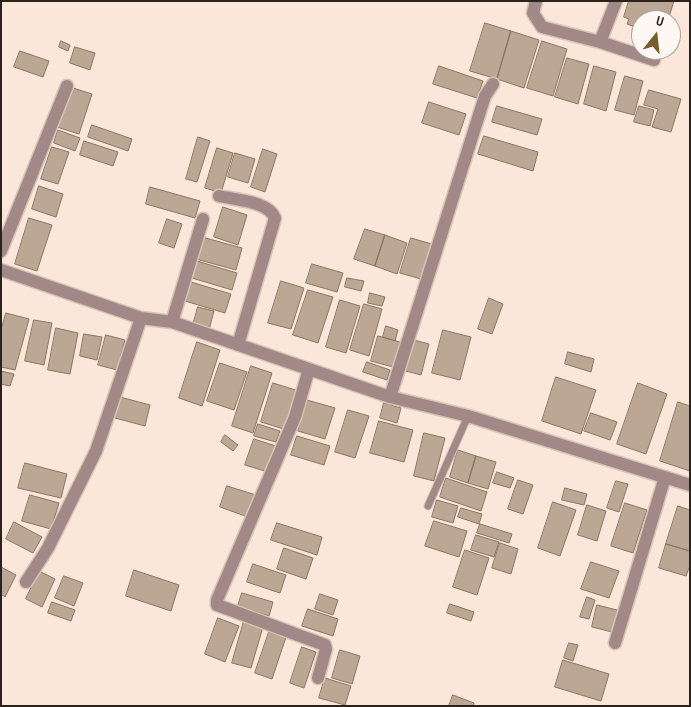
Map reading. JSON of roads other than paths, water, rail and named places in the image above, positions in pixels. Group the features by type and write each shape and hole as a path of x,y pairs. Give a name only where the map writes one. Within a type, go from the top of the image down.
{"street":[{"path":"536,1 534,13 542,27 631,52"},
{"path":"600,42 616,1"},
{"path":"390,397 486,96 493,84"},
{"path":"1,251 67,86"},
{"path":"219,196 262,206 271,210 275,218 238,345"},
{"path":"172,322 203,219"},
{"path":"1,270 141,318 172,322 390,397 468,416 690,485"},
{"path":"26,582 48,548 96,451 141,318"},
{"path":"310,368 295,417 217,600 217,605 325,644 326,649 318,678"},
{"path":"615,643 664,477"}],"lane":[{"path":"428,506 468,416"}]}
